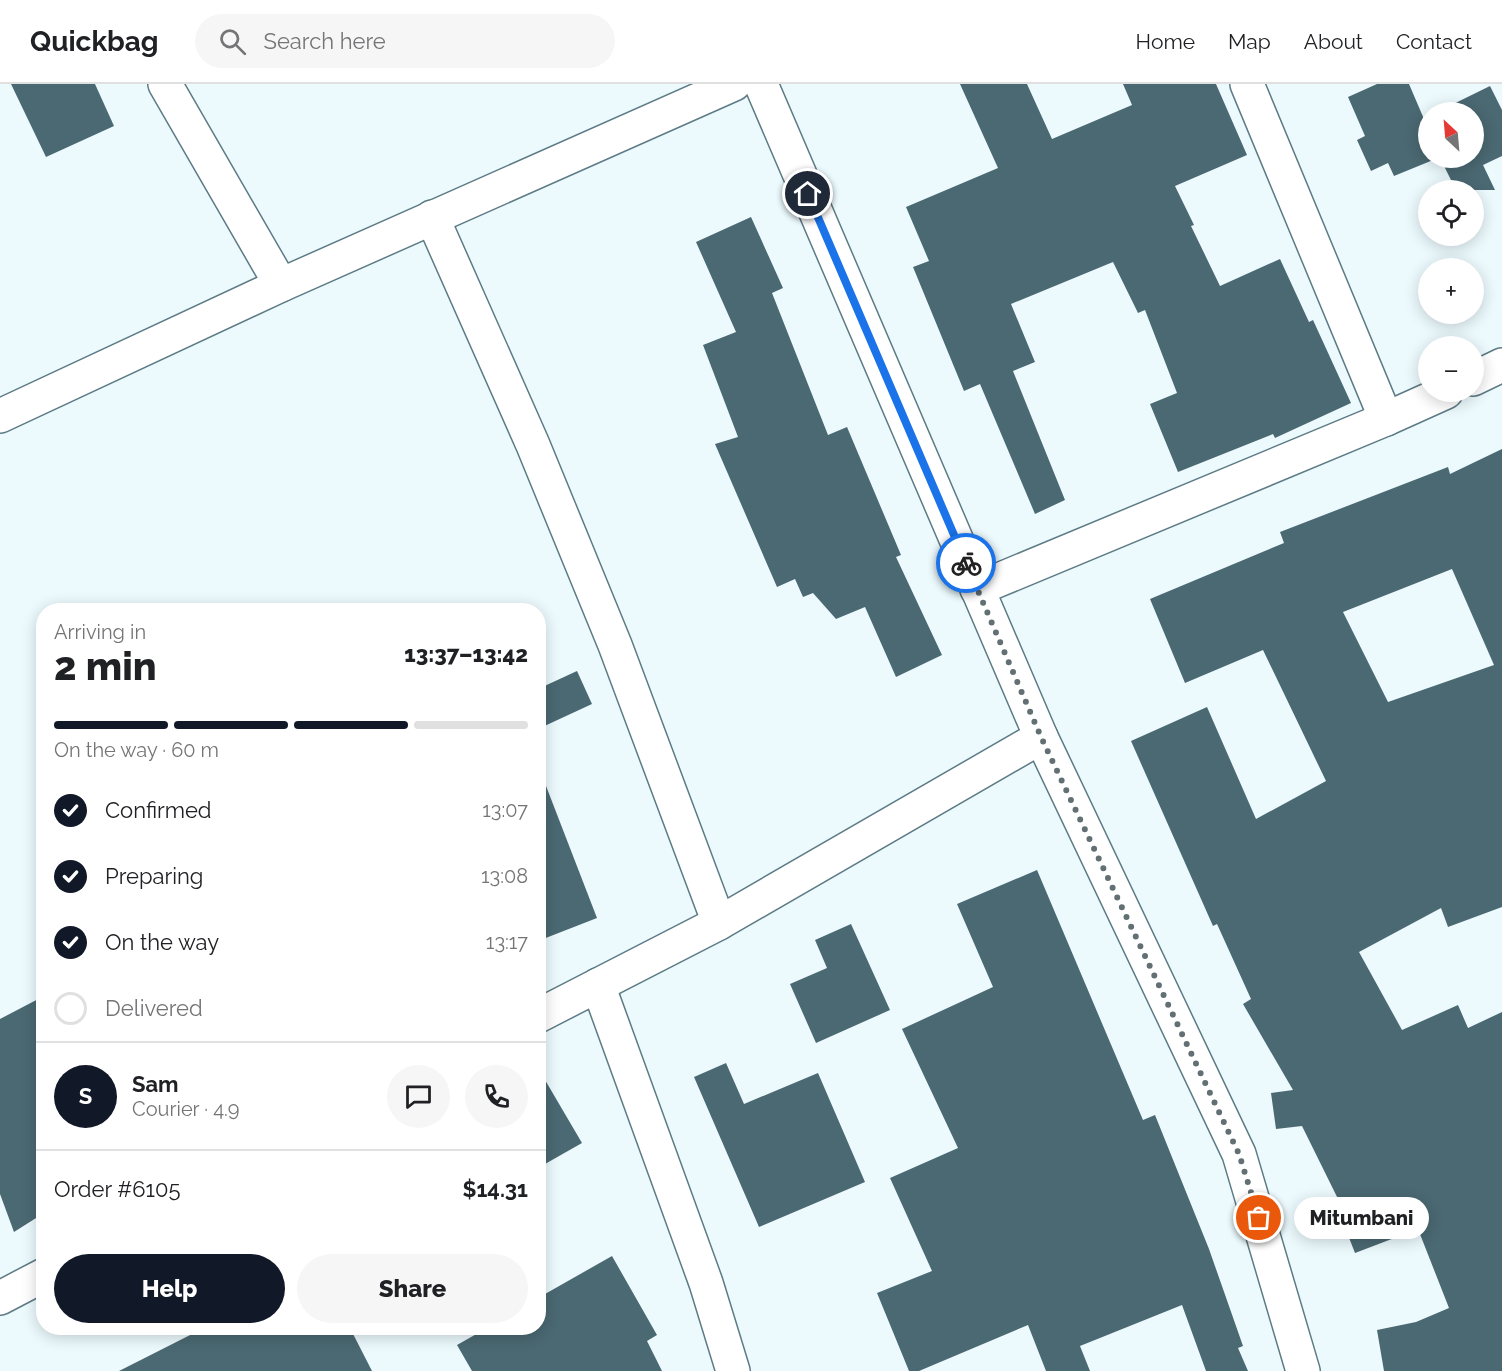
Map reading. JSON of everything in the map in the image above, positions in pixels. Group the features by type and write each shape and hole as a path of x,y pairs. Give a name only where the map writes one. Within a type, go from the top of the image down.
{"street":[{"path":"165,84 281,285"},
{"path":"0,416 281,285 734,84"},
{"path":"761,84 1041,737 1239,1154 1303,1371"},
{"path":"1247,84 1386,419"},
{"path":"432,217 533,445 611,634 718,923"},
{"path":"1484,374 1502,366"},
{"path":"977,589 1424,402"},
{"path":"546,1012 718,923 1041,737"},
{"path":"598,985 706,1283 733,1371"},
{"path":"0,1298 36,1279"}],"building":[{"path":"11,84 95,84 114,126 46,157"},
{"path":"960,84 1027,84 1052,139 1132,105 1123,84 1216,84 1247,155 1175,186 1194,225 1191,226 1220,286 1280,259 1309,322 1313,320 1351,403 1275,438 1273,434 1178,472 1150,404 1177,393 1145,310 1138,313 1113,262 1011,304 1035,362 1013,371 1065,500 1035,514 980,384 964,391 913,267 929,261 906,207 998,168"},
{"path":"1377,84 1409,84 1418,105 1418,166 1394,176 1388,163 1371,171 1357,140 1365,136 1348,97"},
{"path":"1490,86 1502,110 1502,156 1484,165 1484,102 1457,102"},
{"path":"1484,167 1495,190 1484,190 1484,180 1451,180 1445,168"},
{"path":"751,217 783,288 772,293 828,435 847,427 901,555 896,557 942,655 896,677 865,607 836,619 813,593 803,597 795,579 777,587 715,444 738,437 703,345 736,332 696,242"},
{"path":"1502,449 1502,907 1448,927 1441,908 1359,952 1402,1030 1458,1005 1468,1028 1502,1012 1502,1371 1384,1371 1377,1330 1416,1322 1449,1308 1418,1229 1355,1253 1337,1207 1341,1205 1302,1126 1276,1129 1271,1093 1293,1090 1243,1004 1251,999 1217,924 1213,926 1131,741 1207,707 1256,819 1326,781 1263,650 1185,683 1150,599 1284,543 1280,532 1448,467 1450,474","holes":["1452,569 1494,665 1388,702 1343,612"]},
{"path":"577,671 592,704 546,725 546,685"},
{"path":"546,786 597,918 546,938"},
{"path":"1037,870 1143,1120 1155,1115 1209,1249 1243,1346 1238,1348 1248,1371 1206,1371 1182,1305 1080,1346 1090,1371 1046,1371 1028,1325 919,1371 909,1371 877,1293 932,1271 890,1178 958,1148 902,1029 993,987 957,904"},
{"path":"851,924 890,1010 816,1043 790,984 827,968 815,940"},
{"path":"36,1000 36,1218 14,1232 0,1194 0,1019"},
{"path":"726,1063 744,1104 818,1073 865,1182 759,1227 694,1077"},
{"path":"546,1082 582,1143 546,1163"},
{"path":"612,1256 657,1335 647,1341 662,1371 472,1371 457,1345 475,1335 546,1335 546,1293"},
{"path":"190,1335 354,1335 372,1371 119,1371"}],"way so far":[{"path":"966,563 1041,737 1239,1154 1259,1218"}],"place":[{"name":"Mitumbani","path":"1259,1218"}],"route":[{"path":"808,194 966,563"}]}
